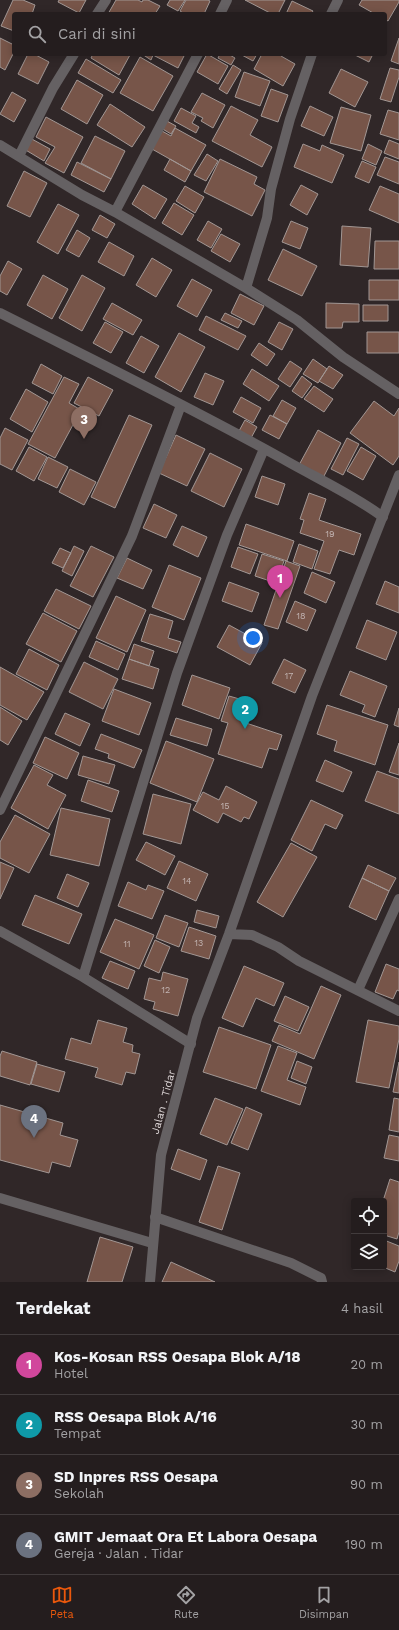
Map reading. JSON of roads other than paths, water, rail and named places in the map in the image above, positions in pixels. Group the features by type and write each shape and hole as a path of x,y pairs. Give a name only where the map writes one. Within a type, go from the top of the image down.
{"street":[{"path":"99,12 106,0"},
{"path":"221,12 227,0"},
{"path":"332,12 338,0"},
{"path":"19,156 53,88 73,56"},
{"path":"115,212 197,56"},
{"path":"246,288 267,218 271,190 290,119 311,56"},
{"path":"0,145 82,195 115,212 246,288 297,320 343,357 399,394"},
{"path":"0,313 264,449 364,503 383,517"},
{"path":"0,810 2,799 132,536 181,405"},
{"path":"83,977 177,673 227,536 264,449"},
{"name":"Jalan . Tidar","path":"150,1282 152,1243 161,1155 198,1018 312,696 399,475"},
{"path":"358,990 399,899"},
{"path":"0,931 83,977 191,1044"},
{"path":"229,934 252,935 278,947 299,961 399,1011"},
{"path":"0,1198 152,1243"},
{"path":"155,1217 291,1263 321,1278 322,1282"}],"place":[{"name":"SD Inpres RSS Oesapa","path":"84,439"},
{"name":"Kos-Kosan RSS Oesapa Blok A/18","path":"280,598"},
{"name":"RSS Oesapa Blok A/16","path":"245,729"},
{"name":"GMIT Jemaat Ora Et Labora Oesapa","path":"34,1138"}]}
